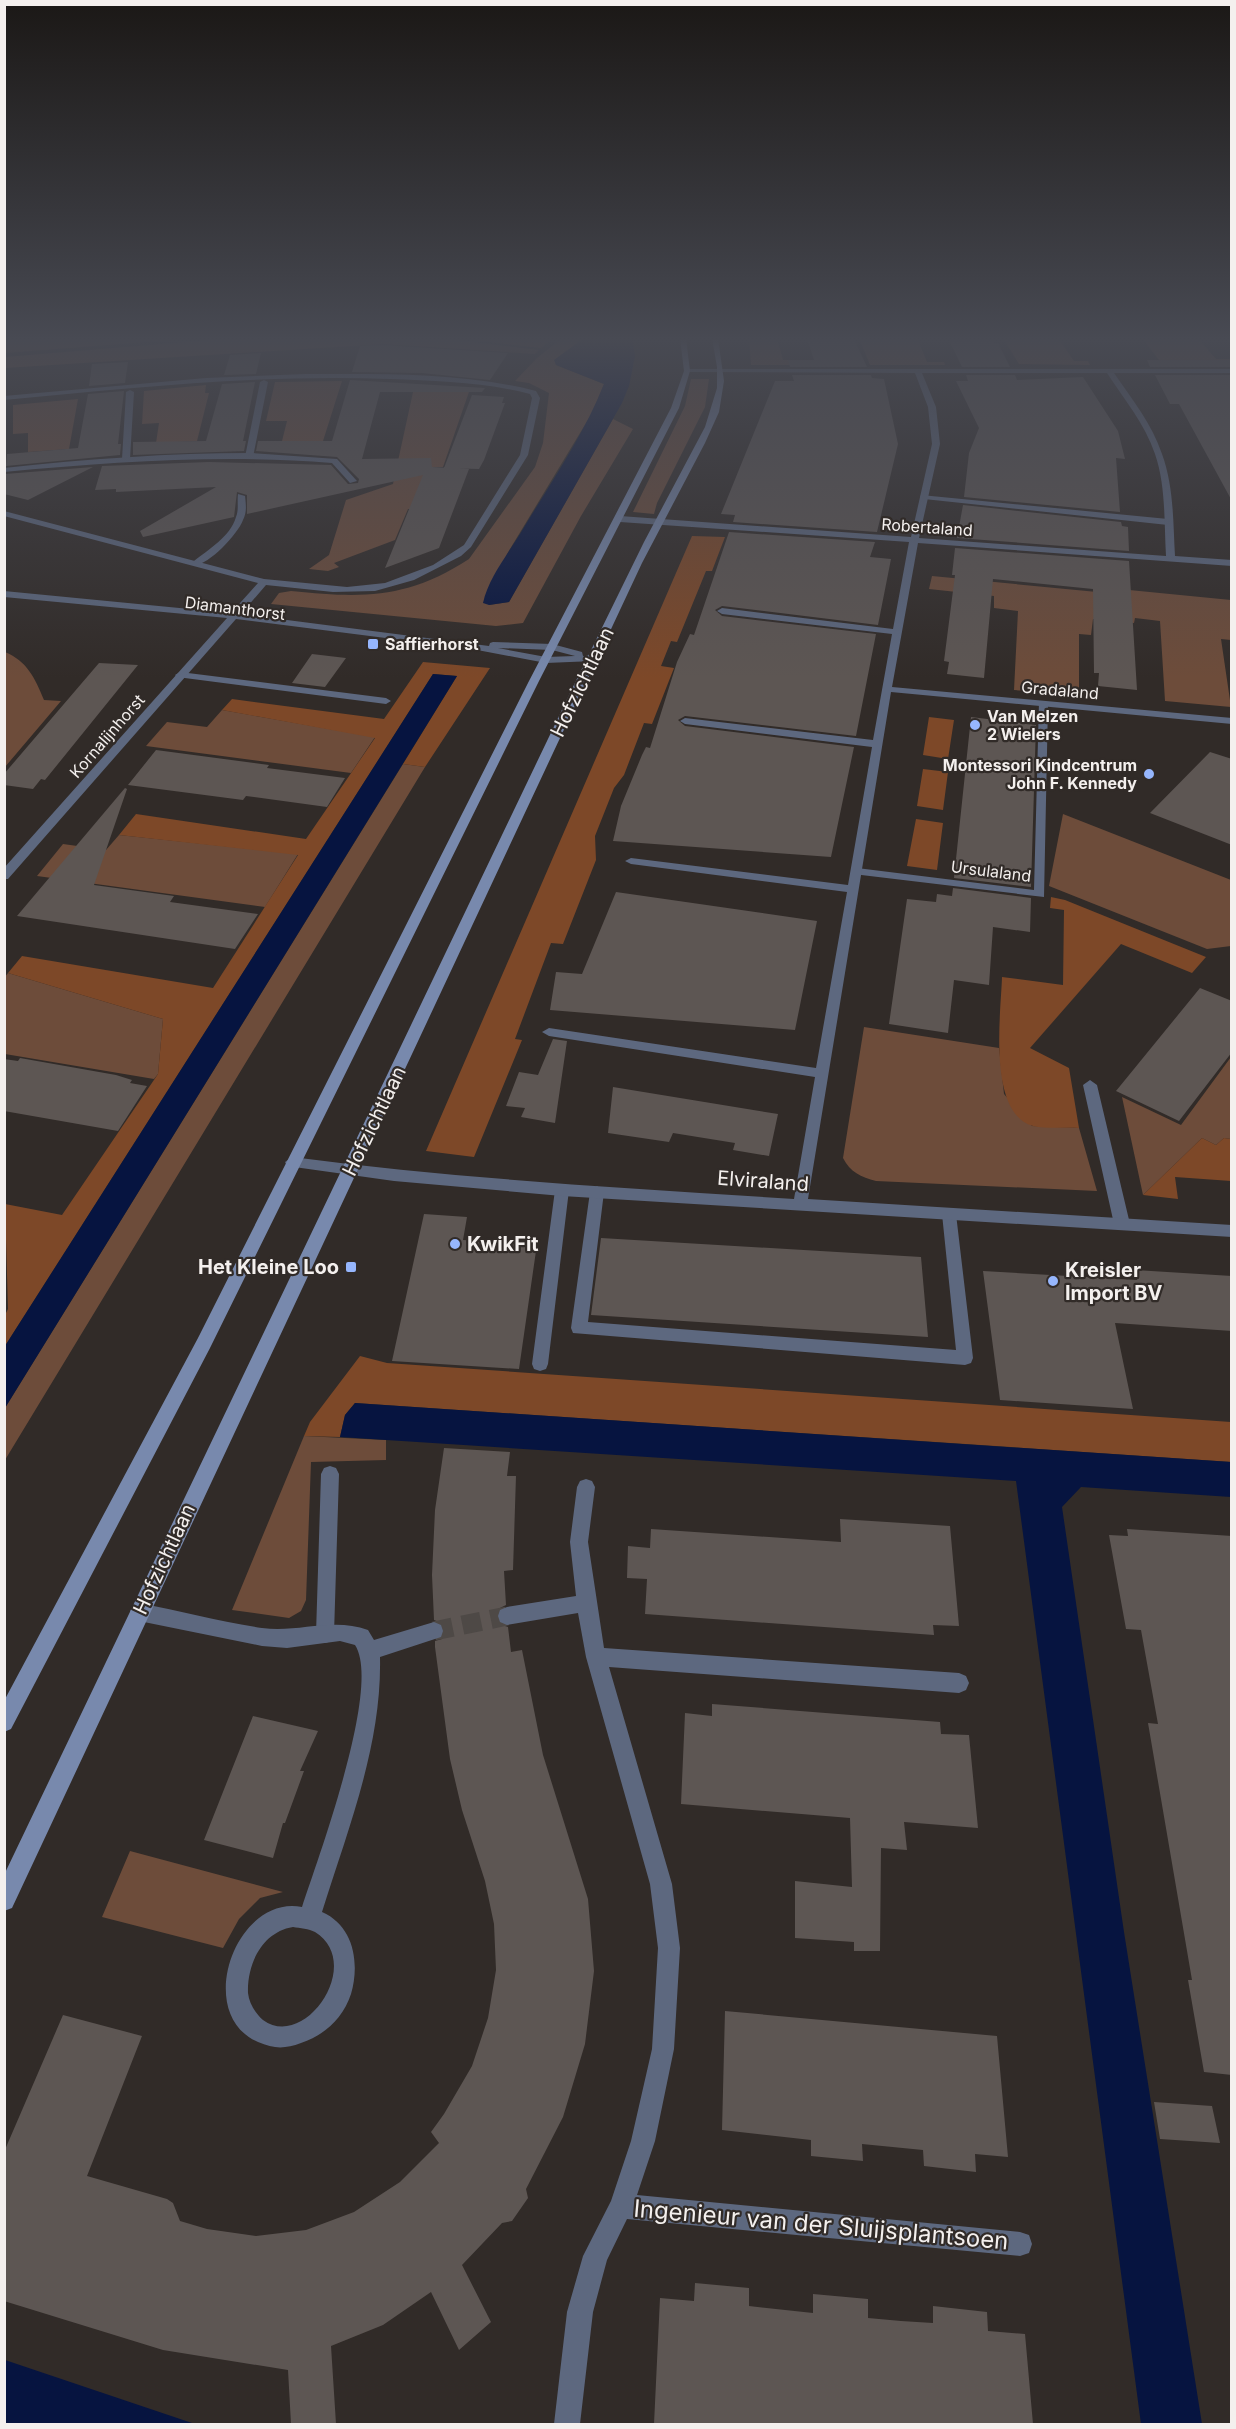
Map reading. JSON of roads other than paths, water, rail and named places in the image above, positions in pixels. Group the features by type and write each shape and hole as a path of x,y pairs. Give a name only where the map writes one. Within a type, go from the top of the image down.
{"main road":[{"name":"Hofzichtlaan","path":"4,1722 204,1343 292,1162 654,451"},
{"name":"Hofzichtlaan","path":"4,1900 657,522 695,451"}],"street":[{"path":"126,451 126,459"},
{"path":"249,457 250,451"},
{"path":"4,513 264,582 344,589 375,588 427,570 455,556 467,547 525,451"},
{"path":"800,1205 877,744 914,541 934,451"},
{"path":"1157,451 1171,559"},
{"path":"4,470 126,459 249,457 334,460 353,481"},
{"path":"197,563 234,532 244,509 241,496"},
{"path":"924,497 1168,522"},
{"name":"Robertaland","path":"620,519 1232,563"},
{"path":"233,615 264,582"},
{"name":"Diamanthorst","path":"4,594 233,615 472,646 546,660 594,658"},
{"name":"Diamanthorst","path":"140,608 225,624 287,630 327,628"},
{"path":"722,611 898,632"},
{"name":"Kornalijnhorst","path":"4,876 233,615"},
{"name":"Diamanthorst","path":"472,646 552,647 594,658"},
{"path":"180,675 386,701"},
{"name":"Gradaland","path":"887,689 1232,721"},
{"name":"Ursulaland","path":"857,872 1040,894 1043,704"},
{"path":"685,721 877,744"},
{"path":"631,861 853,889"},
{"path":"549,1032 821,1073"},
{"path":"1090,1085 1122,1224"},
{"name":"Elviraland","path":"292,1162 394,1176 562,1190 1232,1231"},
{"path":"540,1364 562,1190"},
{"path":"597,1192 579,1328 965,1358 949,1214"},
{"path":"325,1634 330,1474"},
{"name":"Ingenieur van der Sluijsplantsoen","path":"567,2424 580,2312 595,2256 621,2206 643,2141 663,2049 669,1948 661,1884 596,1657 586,1603 579,1542 586,1487"},
{"path":"507,1616 586,1603"},
{"path":"139,1612 262,1637 287,1639 340,1632 362,1637 370,1651 368,1712 348,1791 310,1916"},
{"path":"370,1651 434,1631"},
{"path":"596,1657 959,1683"},
{"path":"292,1916 310,1916 326,1923 337,1936 344,1952 345,1972 341,1992 331,2011 317,2025 299,2035 281,2037 264,2033 250,2023 240,2008 236,1988 238,1968 246,1949 259,1932 275,1921 292,1916"},
{"name":"Ingenieur van der Sluijsplantsoen","path":"621,2206 1020,2244"}],"water":[{"path":"570,451 595,451 509,602 489,605 483,603 493,576"},
{"path":"433,674 457,676 5,1408 5,1346"},
{"path":"355,1403 1231,1462 1231,1497 1081,1487 1062,1507 1124,1932 1202,2424 1141,2424 1016,1481 340,1437 345,1415"},
{"path":"5,2360 195,2424 5,2424"}],"tunnel":[{"path":"434,1631 507,1616"}],"place":[{"name":"Saffierhorst","path":"373,644"},
{"name":"Van Melzen 2 Wielers","path":"975,725"},
{"name":"Montessori Kindcentrum John F. Kennedy","path":"1149,774"},
{"name":"KwikFit","path":"455,1244"},
{"name":"Het Kleine Loo","path":"351,1267"},
{"name":"Kreisler Import BV","path":"1053,1281"}]}
